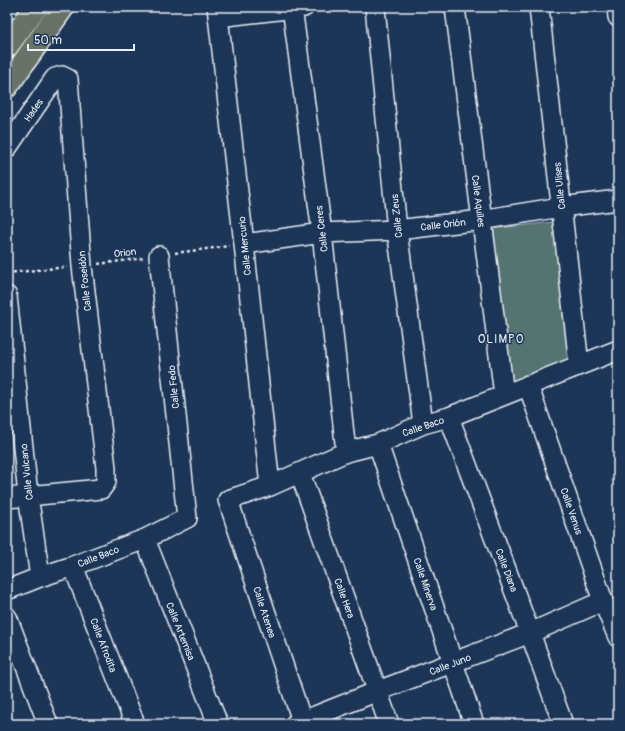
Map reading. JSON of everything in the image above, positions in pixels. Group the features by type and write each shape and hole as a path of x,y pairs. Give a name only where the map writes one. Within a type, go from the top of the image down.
{"main road":[{"path":"7,46 36,7"},
{"path":"7,86 64,7"}],"street":[{"path":"217,12 296,7"},
{"name":"Calle Ceres","path":"296,7 346,452"},
{"name":"Calle Zeus","path":"375,7 397,230 423,424"},
{"name":"Calle Aquiles","path":"455,7 504,395"},
{"name":"Calle Ulises","path":"539,7 579,365"},
{"path":"617,7 618,17"},
{"name":"Calle Mercurio","path":"217,12 270,486"},
{"name":"Hades","path":"7,148 55,78 62,76"},
{"name":"Calle Poseidón","path":"28,495 101,489 106,482 106,468 82,266 68,79 62,76"},
{"name":"Calle Orión","path":"244,244 322,233 397,230 481,220 561,207 618,200"},
{"name":"Calle Fedo","path":"159,256 188,518"},
{"name":"Calle Vulcano","path":"7,296 28,495 40,576"},
{"name":"Calle Baco","path":"228,500 270,486 346,452 378,444 423,424 449,417 618,350"},
{"name":"Calle Venus","path":"528,385 603,602 618,636"},
{"name":"Calle Diana","path":"449,417 563,724"},
{"name":"Calle Minerva","path":"378,444 474,724"},
{"name":"Calle Hera","path":"300,473 389,724"},
{"path":"7,498 28,495"},
{"name":"Calle Atenea","path":"228,500 300,723"},
{"name":"Calle Baco","path":"7,590 40,576 73,566 145,539 188,518"},
{"name":"Calle Artemisa","path":"145,539 218,724"},
{"name":"Calle Afrodita","path":"73,566 134,724"},
{"name":"Calle Juno","path":"300,723 378,691 530,633 603,602"},
{"path":"7,617 48,724"}],"path":[{"name":"Orion","path":"7,273 82,266 244,244"}],"green space":[{"path":"554,222 569,361 507,387 490,229"}],"district":[{"name":"OLIMPO","path":"501,339"}]}
